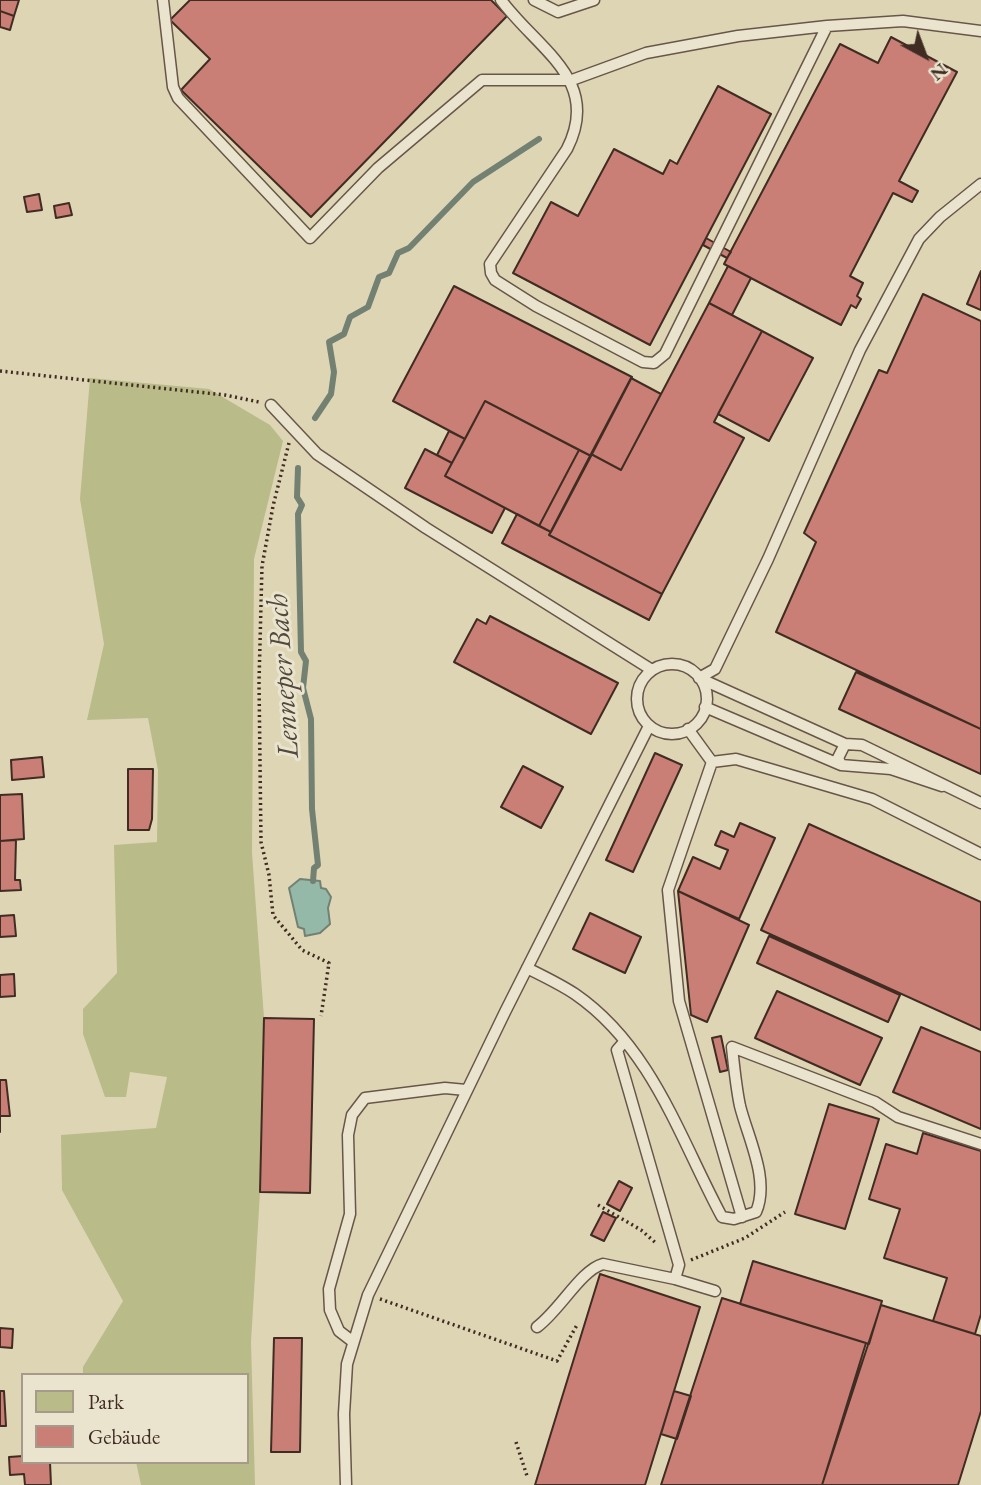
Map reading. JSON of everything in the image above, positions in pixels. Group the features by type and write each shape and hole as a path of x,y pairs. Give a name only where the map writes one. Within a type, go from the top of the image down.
{"lane":[{"path":"163,0 174,92 310,238 378,168 482,80 572,80 646,53 738,36 827,26 903,21 981,32"},
{"path":"501,0 572,80 579,109 575,134 491,264 491,273 495,280 536,306 643,362 654,363 665,354 827,26"},
{"path":"534,0 558,12 594,0"},
{"path":"699,678 715,668 768,559 860,350 919,239 940,217 981,184"},
{"path":"271,405 317,454 426,527 652,670"},
{"path":"699,678 706,692 705,707 688,729 668,734 649,726 638,708 639,687 652,670 677,664 699,678 845,744 862,745 874,750 981,803"},
{"path":"705,707 841,765 891,769 942,786"},
{"path":"346,1485 344,1414 347,1364 368,1295 466,1090 649,726"},
{"path":"688,729 712,762"},
{"path":"841,765 838,758 845,744"},
{"path":"712,762 736,760 872,799 981,854"},
{"path":"712,762 667,890 679,1001 742,1217"},
{"path":"527,968 575,994 624,1042 648,1072 722,1217 742,1217 756,1212 761,1200 759,1176 740,1104 732,1047 875,1102 898,1117 981,1144"},
{"path":"624,1042 617,1050 679,1265 675,1279"},
{"path":"352,1341 340,1331 330,1310 329,1289 350,1214 348,1135 352,1115 365,1098 445,1088 466,1090"},
{"path":"537,1327 554,1314 585,1275 596,1266 616,1265 715,1292"}],"path":[{"path":"0,371 225,395 271,405"},
{"path":"292,430 273,506 262,566 259,682 261,842 269,875 273,915 302,950 329,963 321,1016"},
{"path":"598,1205 654,1240 659,1249"},
{"path":"679,1265 745,1238 785,1212"},
{"path":"368,1295 557,1361 578,1323"},
{"path":"516,1442 527,1476"}],"green space":[{"path":"90,378 209,389 270,425 283,441 254,559 252,853 264,1018 260,1192 251,1342 255,1485 141,1485 136,1464 248,1464 248,1373 83,1373 83,1367 123,1301 62,1190 61,1135 156,1128 167,1077 130,1072 126,1097 105,1097 83,1034 83,1009 117,973 114,845 157,842 158,770 148,718 87,720 104,644 80,499"}],"shaded area":[{"path":"300,879 320,881 321,888 326,889 331,897 328,908 330,924 320,933 305,936 304,929 298,927 289,888"}],"building":[{"path":"0,0 19,0 14,16 0,11"},
{"path":"190,0 491,0 507,16 311,217 181,90 210,59 170,20"},
{"path":"0,11 14,16 10,30 0,27"},
{"path":"891,37 957,72 899,181 918,191 912,202 893,193 850,276 863,283 857,296 861,299 856,308 851,305 841,325 724,264 840,44 878,63"},
{"path":"718,86 771,114 650,345 513,273 551,202 578,216 614,149 663,174 670,160 677,164"},
{"path":"39,194 42,210 27,212 24,197"},
{"path":"69,203 72,215 56,218 54,206"},
{"path":"706,238 731,252 727,258 703,245"},
{"path":"728,266 751,278 732,315 709,303"},
{"path":"981,271 981,310 967,304"},
{"path":"454,286 632,377 591,456 485,401 465,439 393,401"},
{"path":"923,294 981,321 981,729 776,632 816,542 804,533 879,370 887,373"},
{"path":"709,303 762,331 714,422 744,438 662,594 549,535 591,454 621,470"},
{"path":"762,331 813,358 769,441 718,414"},
{"path":"631,378 661,394 621,470 591,454"},
{"path":"485,401 579,450 539,526 445,476"},
{"path":"449,431 465,439 452,463 437,455"},
{"path":"425,449 452,463 445,476 505,508 492,533 405,488"},
{"path":"579,450 591,456 551,532 539,526"},
{"path":"517,514 551,532 549,535 662,594 649,620 502,543"},
{"path":"490,616 618,683 591,734 454,662 477,619 486,624"},
{"path":"856,672 981,729 981,774 839,709"},
{"path":"655,753 682,765 633,872 606,860"},
{"path":"42,757 44,777 12,780 11,760"},
{"path":"523,766 563,787 541,828 501,807"},
{"path":"128,769 153,769 152,819 149,830 128,830"},
{"path":"22,794 24,839 0,841 0,795"},
{"path":"740,823 775,838 739,919 678,891 693,857 720,869 728,850 715,845 721,831 734,837"},
{"path":"809,824 981,902 981,1030 761,930"},
{"path":"16,840 15,880 20,880 21,890 0,891 0,841"},
{"path":"678,891 749,925 707,1022 691,1015"},
{"path":"590,913 641,937 625,973 573,949"},
{"path":"14,915 16,936 0,937 0,916"},
{"path":"769,936 900,995 888,1022 757,963"},
{"path":"14,974 15,996 0,997 0,975"},
{"path":"777,991 882,1038 860,1085 755,1038"},
{"path":"264,1018 314,1019 310,1193 260,1192"},
{"path":"921,1027 981,1052 981,1129 893,1092"},
{"path":"721,1036 728,1070 720,1072 712,1038"},
{"path":"0,1080 6,1080 10,1116 0,1116"},
{"path":"829,1104 879,1119 845,1229 795,1214"},
{"path":"923,1133 981,1151 981,1314 975,1334 933,1321 947,1278 884,1258 900,1209 869,1199 886,1144 917,1154"},
{"path":"619,1181 632,1188 620,1211 607,1204"},
{"path":"603,1212 616,1218 604,1241 591,1235"},
{"path":"753,1261 882,1301 869,1344 740,1304"},
{"path":"600,1274 700,1307 645,1485 535,1485"},
{"path":"722,1298 866,1343 822,1485 661,1485"},
{"path":"881,1305 981,1336 981,1411 958,1485 822,1485"},
{"path":"0,1328 13,1329 12,1348 0,1347"},
{"path":"274,1338 302,1338 300,1452 271,1452"},
{"path":"0,1391 4,1391 6,1426 0,1426"},
{"path":"674,1391 691,1396 677,1439 661,1434"},
{"path":"21,1456 21,1464 50,1464 51,1485 25,1485 24,1474 10,1475 9,1457"}],"waterway":[{"name":"Lenneper Bach","path":"315,418 331,394 334,372 329,342 344,334 350,317 368,307 379,277 389,273 398,253 409,248 473,182 539,139"},
{"name":"Lenneper Bach","path":"298,468 297,497 302,505 298,514 301,652 306,661 303,688 311,719 312,809 318,865 314,868 313,881"}]}
